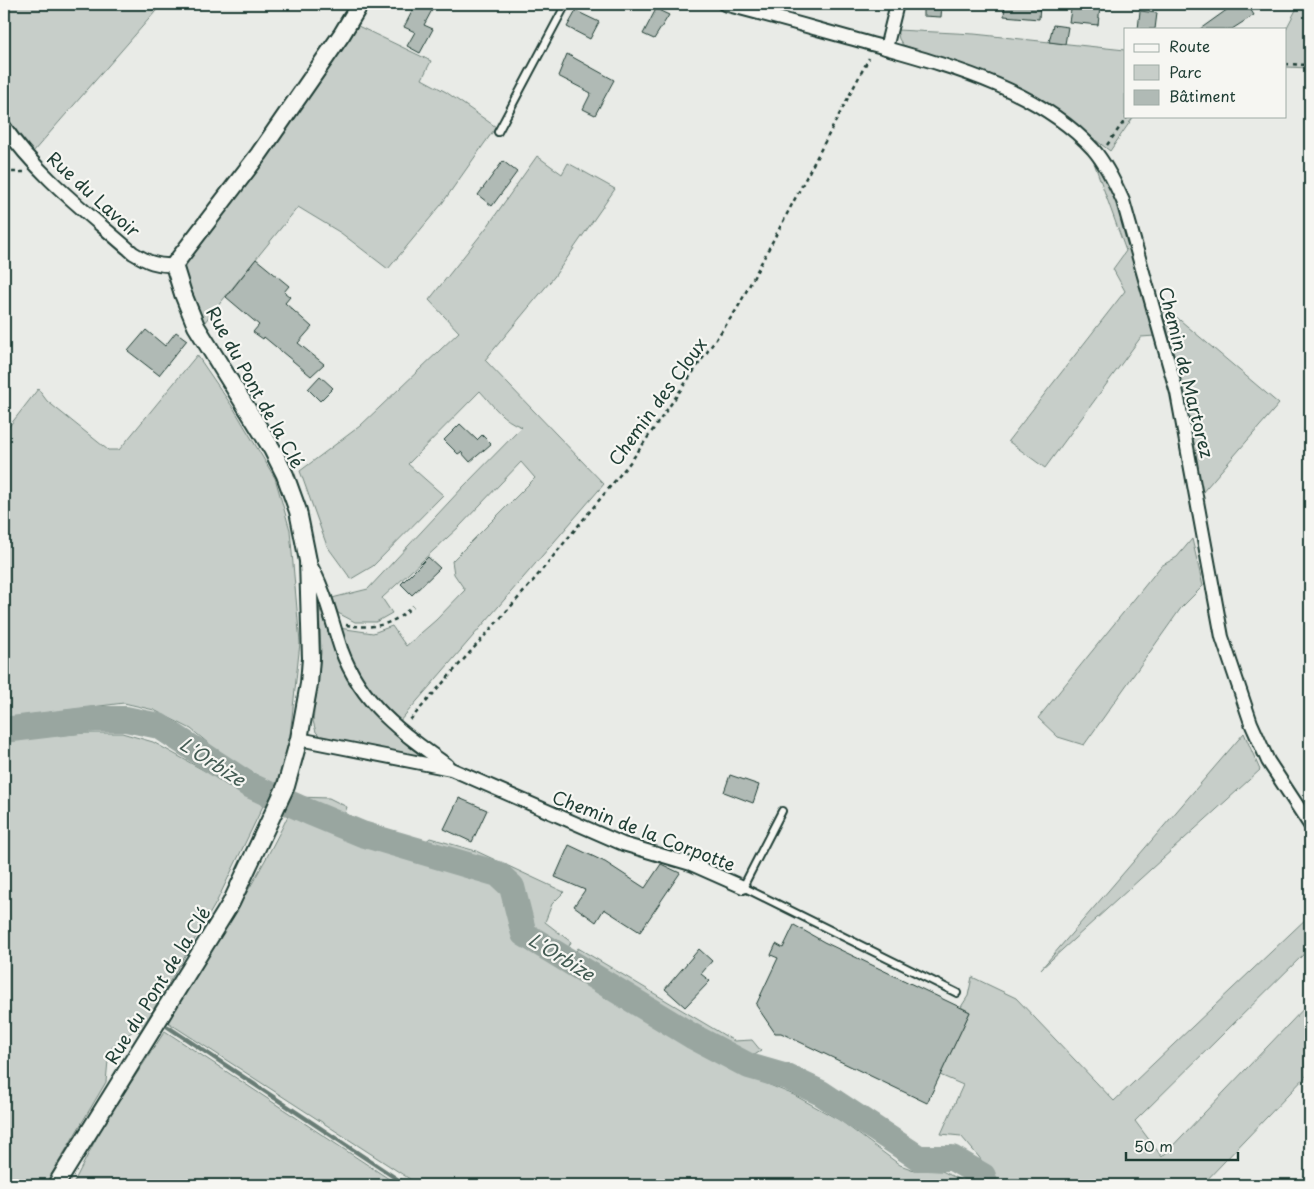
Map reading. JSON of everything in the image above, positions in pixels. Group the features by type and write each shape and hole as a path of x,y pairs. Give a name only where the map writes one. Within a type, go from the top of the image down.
{"street":[{"path":"174,265 259,154 342,34 360,4"},
{"name":"Chemin de Martorez","path":"724,4 938,64 1015,93 1071,130 1098,157 1112,175 1123,201 1177,393 1187,438 1202,537 1225,646 1251,723 1268,761 1310,825"},
{"path":"881,47 897,4"},
{"name":"Rue du Lavoir","path":"4,126 18,146 42,172 133,253 149,262 162,266 174,265"},
{"name":"Rue du Pont de la Clé","path":"56,1185 231,903 282,793 299,740 309,684 311,658 308,561 298,511 285,475 272,449 196,326 174,265"},
{"name":"Chemin de la Corpotte","path":"308,561 319,578 342,652 360,686 376,710 400,732 451,769 623,844 691,864 743,887"},
{"name":"Chemin de la Corpotte","path":"299,740 451,769"}],"lane":[{"path":"498,132 566,4"},
{"name":"Chemin de la Corpotte","path":"782,811 743,887 957,993"}],"path":[{"name":"Chemin des Cloux","path":"400,732 528,586 632,460 737,309 881,47"},
{"path":"1286,64 1310,65"},
{"path":"1098,157 1127,118"},
{"path":"332,622 368,627 386,624 400,618 412,606"}],"green space":[{"path":"4,4 162,4 33,152 20,139 4,113"},
{"path":"1299,4 1310,4 1310,68 1286,67 1286,29"},
{"path":"358,26 431,61 422,79 446,92 496,127 441,205 388,269 341,233 298,207 204,323 183,276 183,266"},
{"path":"897,30 974,34 1124,50 1124,118 1133,118 1110,151 1043,100 983,73 903,45"},
{"path":"537,156 562,174 568,163 615,189 554,277 485,360 604,484 399,722 371,692 352,659 339,628 373,633 392,626 406,646 436,620 465,590 454,574 452,561 535,478 521,462 460,526 382,598 392,613 376,622 355,622 338,613 332,598 368,589 522,427 503,416 480,391 408,464 443,495 373,566 351,579 327,546 300,471 360,426 459,332 429,300 487,227"},
{"path":"1093,160 1119,199 1155,336 1141,337 1045,468 1008,441 1125,291 1113,269 1126,251"},
{"path":"1161,304 1279,404 1201,494 1184,397"},
{"path":"197,355 234,409 275,478 290,530 300,643 288,754 275,785 226,758 191,729 154,710 124,703 4,718 4,433 38,389 47,401 108,450 119,450"},
{"path":"1192,539 1203,586 1181,608 1084,745 1058,737 1038,718 1161,566 1177,557"},
{"path":"319,607 340,658 357,690 379,719 392,732 427,757 322,738 316,732 313,721 321,653"},
{"path":"84,733 122,733 153,742 264,804 216,903 140,1032 134,1030 109,1050 106,1082 45,1185 4,1185 4,741"},
{"path":"1244,733 1260,770 1041,969"},
{"path":"297,797 329,798 347,807 340,827 413,852 430,838 476,851 564,892 552,904 545,922 571,942 561,963 565,970 578,948 734,1041 752,1040 761,1051 731,1069 794,1095 841,1121 900,1165 914,1170 942,1171 970,1185 419,1185 166,1021 252,884"},
{"path":"1310,915 1310,948 1135,1121 1162,1157 1310,1002 1310,1072 1202,1185 998,1185 979,1157 961,1136 941,1134 963,1085 940,1075 970,1012 961,1007 968,996 972,977 1016,998 1114,1101"},
{"path":"165,1031 399,1185 73,1184 103,1125"}],"building":[{"path":"416,4 432,10 424,25 433,29 420,53 407,46 415,32 404,27"},
{"path":"923,4 942,4 941,17 923,16"},
{"path":"1005,4 1040,4 1039,19 1004,16"},
{"path":"1072,4 1100,7 1098,25 1069,22"},
{"path":"1235,4 1247,4 1254,15 1234,28 1201,28"},
{"path":"656,9 669,15 654,39 643,34"},
{"path":"576,11 599,22 590,39 567,27"},
{"path":"1140,11 1157,13 1155,28 1138,28"},
{"path":"1053,25 1068,27 1065,44 1049,42"},
{"path":"567,54 614,80 595,115 583,109 591,93 558,76"},
{"path":"503,161 517,172 492,206 478,195"},
{"path":"256,259 289,286 284,292 290,297 285,303 312,327 298,343 324,364 311,376 264,337 263,339 253,332 259,325 226,297"},
{"path":"146,330 165,346 176,332 187,340 159,375 128,351"},
{"path":"320,376 333,388 320,401 308,389"},
{"path":"460,424 477,440 482,435 491,444 470,462 461,452 458,454 444,440"},
{"path":"428,557 440,568 412,595 401,584"},
{"path":"730,775 759,785 753,803 724,792"},
{"path":"459,798 487,810 472,842 444,829"},
{"path":"569,845 605,862 645,888 661,864 680,873 640,932 604,909 596,922 574,906 585,890 555,877"},
{"path":"794,925 824,942 970,1012 927,1103 781,1033 775,1033 756,1005 778,958 771,955 776,944 783,948"},
{"path":"699,949 712,961 701,974 710,981 685,1007 665,989"}],"waterway":[{"name":"L'Orbize","path":"4,730 94,719 126,719 159,726 249,785 309,812 362,834 498,874 512,887 524,934 692,1036 749,1066 787,1077 821,1093 919,1158 952,1158 983,1176 986,1185"},
{"path":"168,1027 406,1185"}]}
